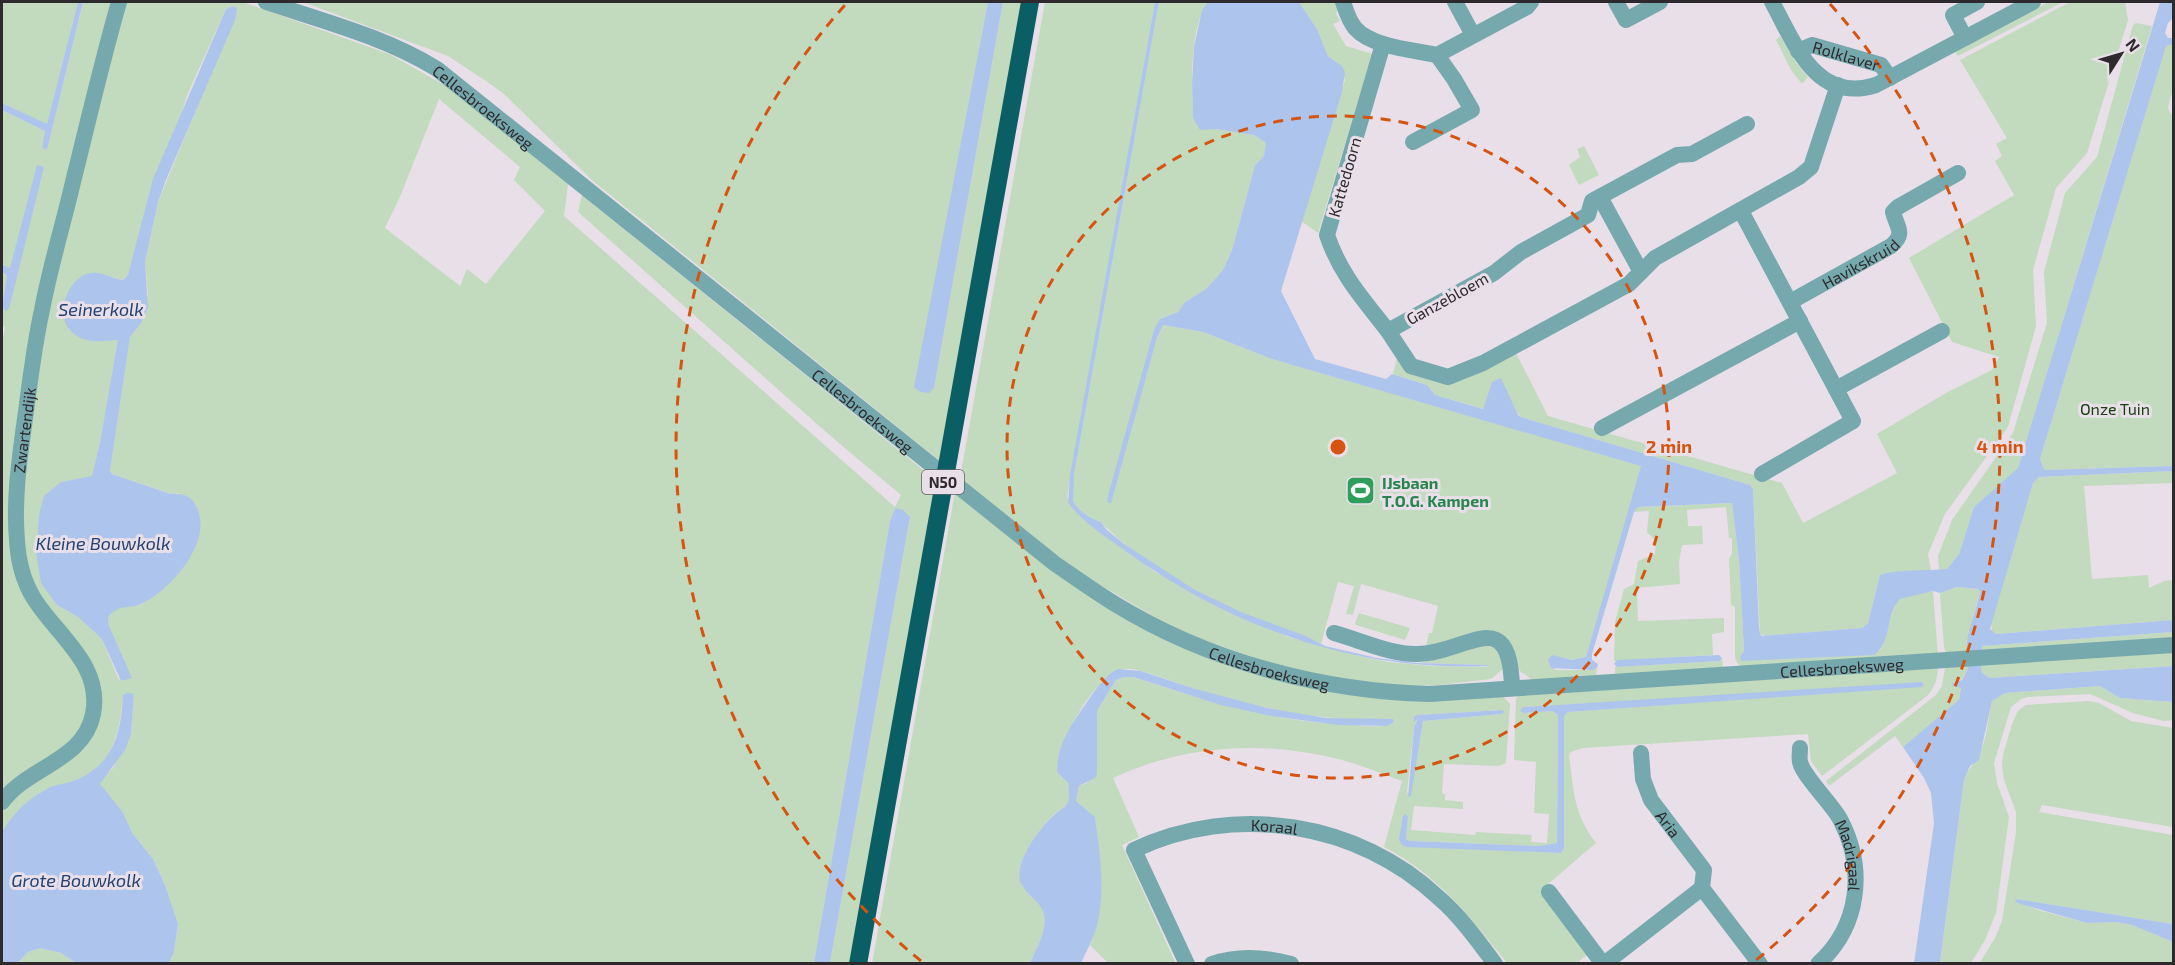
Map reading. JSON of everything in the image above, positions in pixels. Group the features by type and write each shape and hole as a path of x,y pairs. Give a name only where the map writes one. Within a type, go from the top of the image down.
{"highway":[{"name":"N50","path":"858,963 1030,2"},
{"name":"N50","path":"866,963 1038,2"}],"street":[{"name":"Zwartendijk","path":"2,802 18,784 60,759 79,744 90,725 93,713 94,696 86,668 69,642 39,607 26,584 17,547 16,507 24,428 42,309 119,2"},
{"name":"Cellesbroeksweg","path":"266,2 380,41 417,57 437,69 1054,563 1084,584 1150,623 1198,646 1272,671 1328,684 1421,694 2174,645"},
{"path":"1343,2 1356,29 1367,37 1383,44 1437,55 1527,7 1531,2"},
{"path":"1455,2 1473,35"},
{"path":"1616,2 1626,20 1660,2"},
{"name":"Rolklaver","path":"1772,2 1798,51 1816,75 1838,85 1858,89 1868,88 1890,78 2033,2"},
{"path":"1965,38 1953,15 1977,2"},
{"name":"Kattedoorn","path":"1383,44 1327,235 1334,256 1345,276 1388,331"},
{"name":"Rolklaver","path":"1798,51 1812,45 1881,65 1890,78"},
{"path":"1413,142 1472,110 1437,55"},
{"name":"Ganzebloem","path":"1748,124 1692,154 1677,154 1592,201 1588,215 1521,252 1494,273 1388,331 1411,366 1448,377 1483,363 1618,291 1629,284 1655,258 1741,211 1799,177 1811,167 1838,85"},
{"name":"Havikskruid","path":"1790,302 1899,240 1900,233 1893,212 1958,173"},
{"path":"1600,197 1641,272"},
{"path":"1741,211 1853,421 1762,474"},
{"path":"1602,429 1800,321"},
{"path":"1836,389 1942,331"},
{"path":"1334,633 1409,654 1436,652 1478,638 1492,638 1508,654 1511,664 1512,688"},
{"name":"Madrigaal","path":"1800,748 1800,763 1843,826 1854,852 1857,881 1851,913 1838,940 1818,963"},
{"name":"Aria","path":"1641,753 1643,779 1652,800 1704,870 1702,888 1760,963"},
{"name":"Koraal","path":"1187,963 1134,850 1187,831 1254,824 1277,825 1321,833 1353,843 1384,857 1438,897 1462,921 1495,963"},
{"path":"1549,892 1604,963 1702,888"},
{"path":"1212,963 1247,958 1291,963"}],"green space":[{"path":"2,2 78,2 47,125 2,103"},
{"path":"83,2 115,2 37,314 13,545 58,637 85,679 88,712 77,738 2,797 2,344 5,328 2,324 2,307 18,273 2,265 2,110 45,131 42,148 47,150"},
{"path":"124,2 243,2 389,54 455,91 568,184 564,216 895,507 901,495 834,439 578,212 582,195 938,482 852,963 830,963 910,517 895,508 890,521 814,963 169,963 174,952 178,924 165,885 153,859 133,834 122,811 99,784 113,768 131,734 134,694 123,695 120,722 112,747 98,768 74,781 54,786 33,797 16,813 2,833 2,813 10,799 62,763 99,706 43,604 26,565 22,495 42,335","holes":["234,6 201,98 158,202 145,262 148,295 135,331 130,336 110,471 112,474 172,494 179,493 157,594 140,605 116,608 108,617 125,680 121,681 102,639 78,617 57,605 36,553 39,515 61,482 92,477 119,339 69,330 64,314 65,300 71,288 83,276 105,275 123,280 128,275 188,93 226,9","439,99 520,167 514,180 545,211 486,284 467,269 460,286 385,228"]},
{"path":"303,2 988,2 915,387 920,392 934,388 1003,2 1023,2 941,462 593,181 504,94 486,81 448,56"},
{"path":"1045,2 1155,2 1067,497 1077,513 1155,572 1288,637 1389,662 1431,666 1487,667 1487,665 1420,663 1470,645 1483,644 1499,650 1504,668 1491,679 1406,686 1305,675 1179,631 1085,576 960,478"},
{"path":"1159,2 1208,2 1202,13 1195,42 1192,74 1193,118 1216,129 1254,135 1266,143 1264,156 1255,165 1232,250 1223,270 1206,289 1185,302 1178,312 1160,319 1110,503 1157,338 1163,325 1203,332 1272,359 1640,465 1642,467 1586,657 1572,660 1559,657 1555,670 1593,670 1597,668 1596,676 1534,681 1520,671 1510,646 1457,641 1426,646 1429,633 1432,633 1438,606 1361,584 1353,615 1346,614 1354,586 1338,582 1321,644 1244,614 1178,581 1137,554 1101,522 1088,517 1073,502 1072,485"},
{"path":"1299,2 1340,2 1336,14 1340,21 1333,24 1346,46 1372,54 1318,233 1301,221 1345,80 1337,62 1328,56 1317,29"},
{"path":"2048,2 2063,2 1958,56 1955,51"},
{"path":"2070,2 2125,2 2128,20 2087,153 2056,188 2033,270 2036,326 2008,427 1945,514 1928,554 1931,571 1880,575 1868,623 1862,628 1766,636 1760,634 1753,489 1750,485 1521,417 1492,382 1484,409 1435,395 1427,385 1393,374 1397,358 1463,380 1515,351 1548,416 1782,483 1803,523 1897,473 1877,434 1946,393 1992,370 1999,357 1952,342 1909,258 2014,195 1995,161 2002,156 1996,144 2007,138 1960,60"},
{"path":"2136,23 2152,26 2018,469 1974,507 1959,554 1947,569 1939,570 1938,556 1952,520 2013,433 2047,323 2044,272 2065,193 2097,157 2133,25"},
{"path":"1780,36 1808,77 1802,84 1791,70 1776,40"},
{"name":"Onze Tuin","path":"2173,44 2173,89 2168,107 2174,116 2173,466 2044,470 2040,459 2166,45"},
{"path":"1584,146 1599,175 1579,185 1569,165 1580,157 1577,149"},
{"path":"2,272 7,275 2,307"},
{"path":"2173,471 2173,483 2084,486 2092,579 2148,575 2149,588 2164,581 2173,580 2173,620 1992,633 1991,622 2033,483 2039,477"},
{"path":"955,492 1029,549 1259,673 1502,695 1510,704 1506,763 1499,766 1444,764 1442,793 1445,794 1445,800 1463,802 1463,809 1414,806 1411,830 1475,835 1476,832 1532,835 1531,842 1547,843 1549,814 1534,813 1536,762 1514,760 1516,699 1518,696 1938,668 1935,683 1927,696 1822,776 1811,761 1808,734 1582,748 1571,752 1569,755 1576,801 1583,822 1596,843 1541,890 1589,953 1576,964 1507,963 1452,898 1421,870 1384,847 1402,781 1342,760 1284,750 1255,748 1197,752 1168,758 1113,778 1139,837 1122,845 1175,964 1108,963 1090,945 1100,898 1099,849 1095,817 1076,801 1079,786 1087,783 1097,763 1098,709 1116,680 1133,677 1215,702 1297,720 1374,726 1385,726 1394,722 1393,719 1332,718 1274,709 1191,688 1139,670 1124,669 1113,674 1101,684 1079,712 1070,728 1063,745 1057,772 1069,784 1069,801 1039,831 1021,864 1020,882 1042,909 1045,921 1038,946 1030,963 872,964","holes":["1923,685 1568,712 1564,716 1564,848 1561,853 1404,846 1408,817 1406,839 1410,841 1540,846 1557,843 1558,715 1553,711 1524,713 1523,707","1502,710 1502,714 1423,721 1410,797 1407,792 1414,727 1419,718 1413,721 1417,715"]},
{"path":"1732,503 1739,560 1744,651 1741,657 1880,650 1897,602 1908,595 1933,591 1938,657 1741,667 1735,657 1735,607 1731,605 1729,559 1732,554 1732,538 1729,538 1726,507 1687,510 1688,526 1702,526 1703,544 1682,545 1679,562 1680,584 1637,588 1638,621 1724,618 1724,632 1712,634 1713,655 1614,661 1615,622 1624,589 1634,584 1638,561 1655,554 1656,541 1647,532 1649,511 1634,512 1638,507"},
{"path":"1957,587 1980,591 1970,629 1968,654 1946,653 1944,648 1940,593"},
{"path":"1359,613 1410,628 1405,640 1356,625"},
{"path":"2173,632 2173,639 1981,653 1981,646"},
{"path":"2173,650 2173,666 1990,678 1982,673 1980,662"},
{"path":"1722,658 1723,667 1617,676 1615,673 1615,667 1720,661"},
{"path":"1970,663 1963,678 1953,682 1961,687 1959,701 1903,747 1895,736 1829,786 1826,781 1936,695 1942,686 1945,667"},
{"path":"2100,686 2120,698 2173,702 2174,720 2164,721 2133,713 2090,694 2028,697 2021,699 2011,707 1994,763 1997,783 2009,817 1996,913 1985,940 1971,963 1940,964 1964,780 1982,749 1992,701 2005,693"},
{"path":"2088,701 2099,703 2131,721 2173,728 2173,827 2042,805 2039,812 2173,835 2173,924 2017,899 2016,901 2038,910 2087,923 2116,922 2132,925 2173,942 2173,963 1979,964 1995,938 2002,921 2016,833 2016,812 2004,780 2002,766 2013,721 2018,711 2026,705"},
{"path":"40,948 61,953 76,963 18,964 28,952"}],"water":[{"path":"78,2 83,2 47,150 42,148 45,131 2,110 2,103 47,124"},
{"path":"988,2 1003,2 934,388 929,393 920,392 914,387"},
{"path":"1155,2 1159,2 1074,475 1073,501 1082,511 1101,522 1124,544 1195,590 1241,612 1308,637 1325,646 1377,658 1417,663 1488,666 1439,666 1392,661 1344,653 1298,640 1253,623 1209,603 1167,579 1095,529 1068,502 1070,475"},
{"path":"1208,2 1299,2 1317,29 1328,56 1342,66 1345,72 1342,92 1281,291 1315,359 1386,379 1392,374 1427,385 1435,395 1483,409 1492,382 1501,378 1521,417 1750,485 1753,489 1759,627 1762,636 1862,628 1868,623 1880,575 1903,571 1947,569 1959,554 1974,507 2018,468 2160,2 2173,2 2173,18 2168,23 2165,33 2168,38 2173,38 2173,44 2166,46 2040,459 2044,470 2173,466 2173,471 2039,477 2033,483 1990,629 1996,634 2173,620 2173,632 1982,646 1980,662 1982,673 1990,678 2173,666 2173,702 2120,698 2100,686 2005,693 1992,701 1979,760 1970,766 1964,780 1940,963 1914,963 1934,823 1931,793 1924,778 1903,747 1959,700 1961,688 1953,686 1952,683 1962,680 1967,670 1967,643 1979,598 1978,589 1957,587 1940,593 1933,591 1900,599 1892,612 1884,642 1874,655 1741,661 1740,657 1744,651 1739,560 1732,503 1638,507 1634,512 1592,654 1592,660 1598,664 1597,668 1593,670 1551,668 1548,660 1552,655 1572,660 1586,657 1641,466 1272,359 1203,332 1163,325 1157,338 1111,503 1108,503 1107,499 1154,330 1160,319 1178,312 1185,302 1206,289 1223,270 1232,250 1255,165 1264,156 1266,143 1254,135 1216,129 1200,130 1193,118 1194,47 1202,10"},
{"name":"Kleine Bouwkolk","path":"234,6 237,9 235,20 158,202 145,262 148,308 141,323 130,337 110,471 112,474 171,494 180,494 190,498 197,508 200,521 199,535 186,564 165,588 141,604 120,608 108,617 109,626 132,678 121,681 102,639 78,617 57,605 41,583 36,553 39,515 44,496 61,482 92,476 118,340 93,341 75,335 65,323 64,305 70,288 83,276 99,273 123,280 128,275 153,179 226,9"},
{"path":"37,165 44,167 9,309 6,311 2,307 7,275 2,272 2,265 10,268"},
{"path":"895,508 903,510 910,517 830,963 814,963 890,521"},
{"path":"1719,655 1722,658 1720,661 1617,667 1614,664 1617,660"},
{"path":"1118,669 1141,671 1192,688 1267,708 1326,718 1393,719 1394,722 1387,726 1338,725 1271,716 1221,705 1133,677 1116,680 1098,709 1097,774 1095,778 1079,786 1076,801 1095,817 1101,888 1096,929 1081,963 1030,963 1045,921 1042,909 1021,883 1019,876 1022,861 1039,832 1066,806 1069,800 1069,784 1057,772 1060,752 1067,733 1098,686"},
{"path":"1922,682 1924,685 1922,687 1568,712 1564,716 1564,848 1561,853 1407,847 1399,840 1403,816 1406,814 1408,817 1406,839 1410,841 1540,846 1557,843 1558,715 1553,711 1524,713 1520,711 1523,707"},
{"name":"Grote Bouwkolk","path":"134,694 131,734 125,750 100,784 122,811 133,834 153,859 165,885 178,924 174,952 169,963 76,963 61,953 40,948 28,952 18,963 2,963 2,832 15,813 32,798 49,788 76,780 99,765 113,745 120,722 123,695"},
{"path":"1502,710 1504,712 1502,714 1423,721 1411,796 1408,797 1414,727 1418,719 1413,722 1414,717"},
{"path":"2017,899 2173,924 2173,942 2132,925 2116,922 2087,923 2017,903 2015,901"}],"place":[{"name":"IJsbaan T.O.G. Kampen","path":"1361,491"}],"water label":[{"name":"Seinerkolk","path":"101,309"}]}
